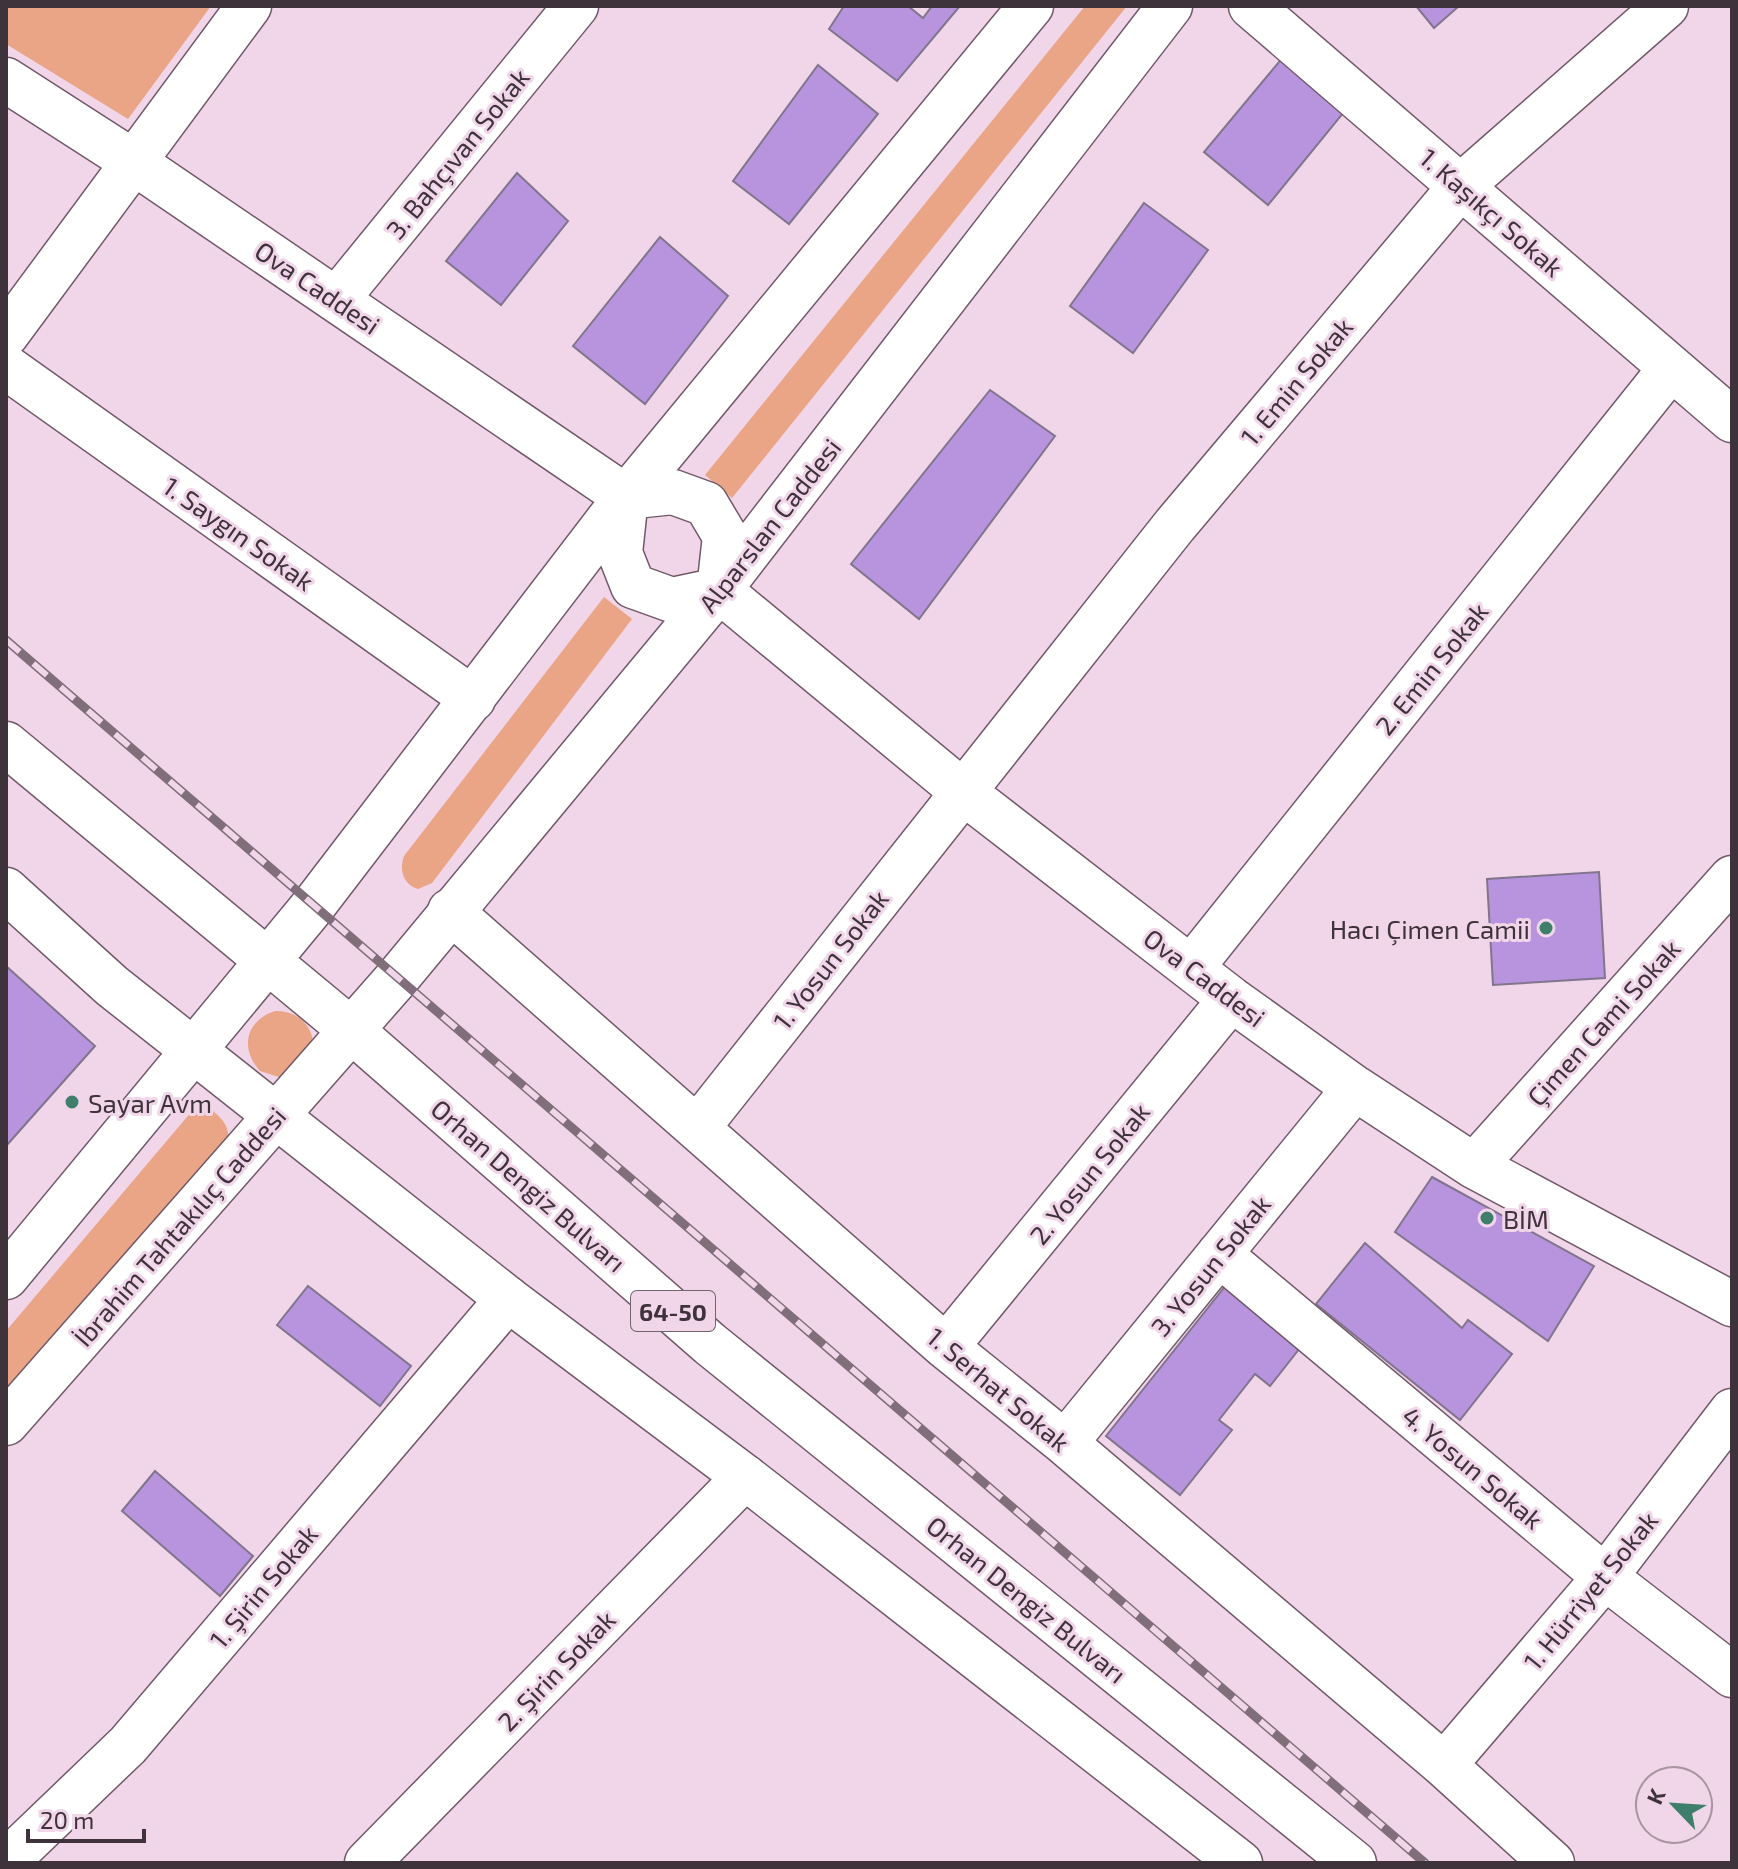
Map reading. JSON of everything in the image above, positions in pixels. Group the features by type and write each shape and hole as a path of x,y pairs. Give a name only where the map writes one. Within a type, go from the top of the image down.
{"street":[{"path":"6,335 249,6"},
{"name":"3. Bahçıvan Sokak","path":"337,299 576,6"},
{"path":"6,1277 313,906 626,497 1031,6"},
{"name":"Alparslan Caddesi","path":"351,1030 719,590 1170,6"},
{"name":"1. Kaşıkçı Sokak","path":"1251,6 1732,420"},
{"name":"1. Emin Sokak","path":"962,791 1175,525 1461,186 1666,6"},
{"name":"Ova Caddesi","path":"6,80 132,161 626,497"},
{"name":"1. Saygın Sokak","path":"6,367 473,699"},
{"name":"2. Emin Sokak","path":"1191,968 1671,368"},
{"path":"673,492 706,504 725,536 719,590 672,600 633,586 620,553 626,497 673,492"},
{"name":"Ova Caddesi","path":"719,590 962,791 1231,999 1355,1088 1474,1166 1732,1304"},
{"name":"Orhan Dengiz Bulvarı","path":"6,744 351,1030 710,1344 1354,1863"},
{"name":"1. Yosun Sokak","path":"698,1127 962,791"},
{"path":"6,890 112,986 508,1299 745,1477 1240,1863"},
{"name":"Çimen Cami Sokak","path":"1474,1166 1727,892"},
{"name":"1. Serhat Sokak","path":"450,911 946,1347 1065,1443 1444,1765 1552,1863"},
{"name":"2. Yosun Sokak","path":"946,1347 1231,999"},
{"name":"İbrahim Tahtakılıç Caddesi","path":"6,1423 351,1030"},
{"name":"3. Yosun Sokak","path":"1065,1443 1355,1088"},
{"name":"4. Yosun Sokak","path":"1219,1254 1605,1577 1732,1675"},
{"name":"1. Şirin Sokak","path":"6,1862 128,1745 508,1299"},
{"name":"1. Hürriyet Sokak","path":"1444,1765 1605,1577 1732,1411"},
{"name":"2. Şirin Sokak","path":"367,1863 745,1477"}],"shaded area":[{"path":"6,6 211,6 128,119 6,44"},
{"path":"1085,6 1127,6 732,498 705,475"},
{"path":"604,597 632,619 432,883 418,889 413,887 404,876 404,856"},
{"path":"275,1011 291,1014 303,1021 311,1033 314,1049 282,1078 260,1071 248,1045 257,1022"},
{"path":"212,1110 226,1127 228,1141 6,1391 6,1331 192,1111"}],"building":[{"path":"844,6 908,6 923,18 932,6 960,6 897,81 829,29"},
{"path":"1416,6 1459,6 1434,28"},
{"path":"1289,50 1353,101 1268,205 1204,152"},
{"path":"818,65 878,114 789,224 733,181"},
{"path":"517,173 568,221 501,305 446,261"},
{"path":"1144,203 1208,250 1133,353 1070,306"},
{"path":"660,237 728,296 645,404 573,346"},
{"path":"990,390 1055,436 919,619 851,564"},
{"name":"Hacı Çimen Camii","path":"1599,872 1605,978 1493,985 1487,879"},
{"path":"6,966 95,1046 6,1146"},
{"path":"1432,1177 1594,1266 1548,1341 1395,1232"},
{"path":"1365,1243 1462,1328 1468,1320 1512,1354 1460,1420 1316,1304"},
{"path":"1231,1279 1307,1339 1270,1386 1255,1374 1219,1420 1232,1430 1180,1495 1106,1436"},
{"path":"308,1286 411,1366 380,1406 277,1325"},
{"path":"155,1471 253,1556 220,1596 122,1511"}],"railway":[{"path":"6,640 1425,1863"}],"place":[{"name":"Hacı Çimen Camii","path":"1546,928"},
{"name":"Sayar Avm","path":"72,1102"},
{"name":"BİM","path":"1487,1218"}]}
